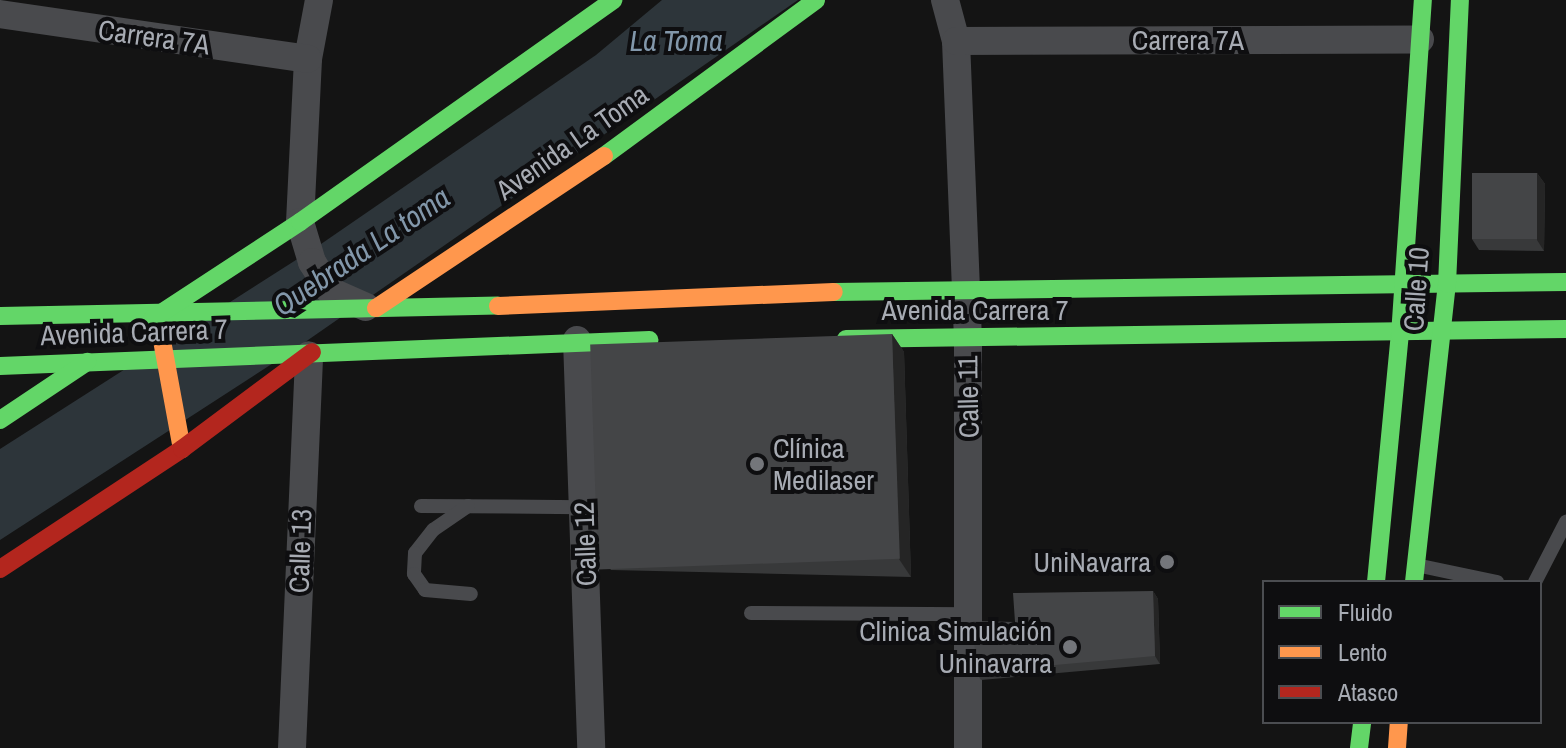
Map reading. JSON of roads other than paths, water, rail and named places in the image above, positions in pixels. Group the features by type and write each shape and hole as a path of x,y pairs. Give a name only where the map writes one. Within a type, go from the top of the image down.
{"main road":[{"path":"0,420 96,360 121,339 301,226 565,38 613,0"},
{"name":"Avenida La Toma","path":"0,569 182,449 302,354 365,310 569,182 816,0"},
{"name":"Calle 10","path":"1376,580 1400,335 1401,284 1423,0"},
{"name":"Calle 10","path":"1415,574 1447,284 1460,0"},
{"path":"464,272 468,246"},
{"name":"Avenida Carrera 7","path":"0,316 160,317 964,286 1566,282"},
{"path":"472,291 488,305"},
{"path":"160,317 182,449"},
{"name":"Avenida Carrera 7","path":"827,339 1400,335 1566,329"},
{"name":"Avenida Carrera 7","path":"0,366 577,340 671,340"},
{"path":"1359,748 1362,724"},
{"path":"1397,748 1399,724"}],"street":[{"path":"319,0 308,59 301,226 312,262 330,291 365,310"},
{"path":"565,38 576,0"},
{"name":"Calle 11","path":"945,0 956,41 968,339 968,748"},
{"name":"Carrera 7A","path":"0,14 308,59"},
{"name":"Carrera 7A","path":"956,41 1420,39"},
{"name":"Calle 12","path":"577,340 591,748"},
{"name":"Calle 13","path":"292,748 302,354"}],"lane":[{"path":"421,506 583,507"},
{"path":"468,506 433,530 415,553 414,574 425,590 471,594"},
{"path":"1536,580 1566,522"},
{"path":"1415,574 1476,580"},
{"path":"751,613 970,614"}],"water":[{"name":"La Toma","path":"662,0 798,0 298,347 0,540 0,449 321,244 596,55"}],"place":[{"name":"Clínica Medilaser","path":"757,464"},
{"name":"UniNavarra","path":"1167,562"},
{"name":"Clinica Simulación Uninavarra","path":"1070,647"}],"water label":[{"name":"Quebrada La toma","path":"361,251"}]}
